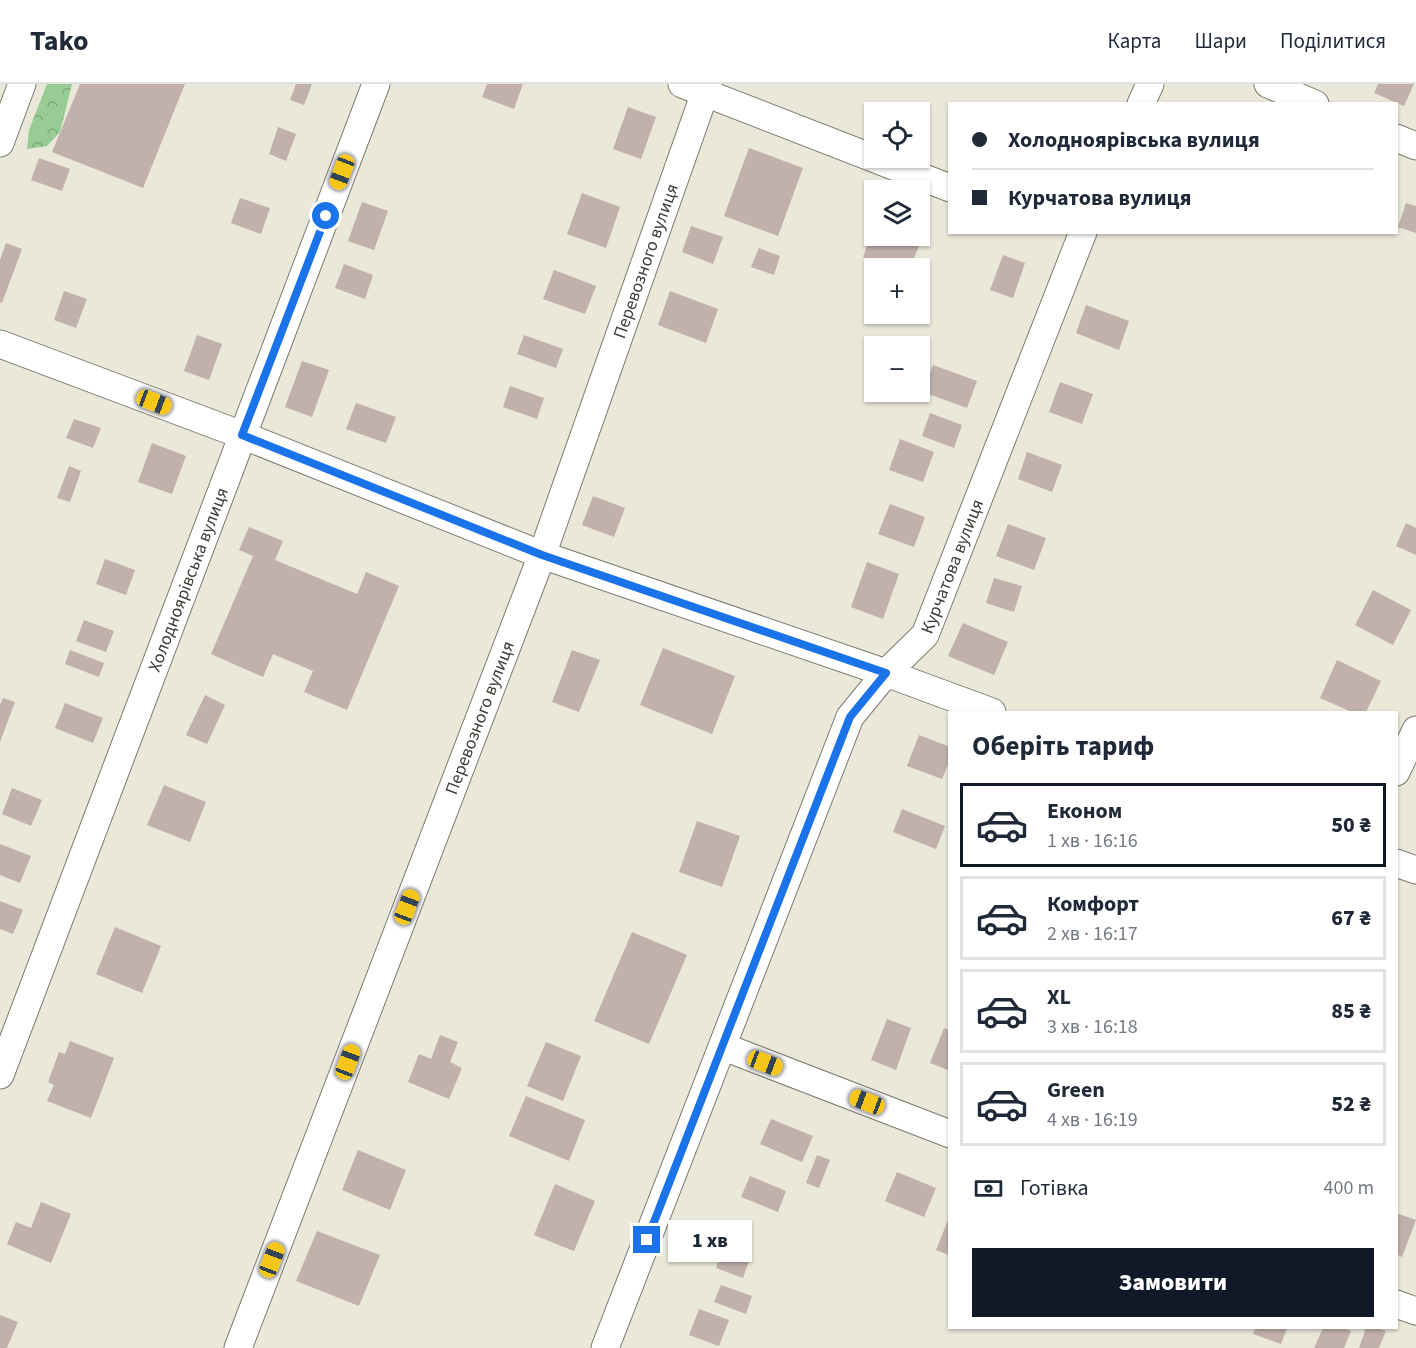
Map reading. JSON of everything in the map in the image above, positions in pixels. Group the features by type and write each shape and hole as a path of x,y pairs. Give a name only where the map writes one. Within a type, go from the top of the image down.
{"street":[{"path":"0,143 22,84"},
{"name":"Холодноярівська вулиця","path":"0,1075 376,84"},
{"path":"1142,102 1150,84"},
{"path":"1268,84 1310,102"},
{"path":"698,87 948,187"},
{"name":"Перевозного вулиця","path":"238,1348 542,555 698,87"},
{"path":"1398,139 1416,146"},
{"name":"Курчатова вулиця","path":"605,1348 724,1047 850,717 886,673 925,635 1076,234"},
{"path":"0,344 242,435 542,555 886,673 989,711"},
{"path":"1398,768 1416,730"},
{"path":"1398,864 1416,870"},
{"path":"724,1047 948,1133"},
{"path":"1398,1305 1416,1311"}],"green space":[{"path":"47,84 72,84 60,132 47,146 27,149 29,130"}],"building":[{"path":"80,84 185,84 143,188 52,152"},
{"path":"296,84 312,84 304,105 290,100"},
{"path":"487,84 523,84 514,109 482,97"},
{"path":"1378,84 1414,84 1404,106 1374,93"},
{"path":"628,107 656,117 641,159 613,149"},
{"path":"278,127 296,134 286,161 269,154"},
{"path":"749,148 803,168 778,236 724,216"},
{"path":"39,158 70,169 62,191 31,180"},
{"path":"582,193 620,207 606,248 567,234"},
{"path":"240,198 270,208 261,234 231,223"},
{"path":"362,202 388,211 374,250 348,241"},
{"path":"1406,203 1416,206 1416,233 1398,227"},
{"path":"691,226 723,237 713,264 682,252"},
{"path":"6,243 22,249 2,303 0,302 0,260"},
{"path":"867,246 919,246 914,258 863,257"},
{"path":"759,248 780,256 774,275 751,267"},
{"path":"1003,255 1025,263 1013,298 990,290"},
{"path":"344,264 373,275 365,299 335,288"},
{"path":"554,270 596,286 585,314 543,299"},
{"path":"64,291 87,299 76,328 54,320"},
{"path":"670,291 718,309 706,343 658,325"},
{"path":"1086,305 1129,321 1119,350 1076,333"},
{"path":"197,335 222,344 209,380 184,371"},
{"path":"524,335 563,349 556,368 517,354"},
{"path":"302,361 329,370 312,417 285,407"},
{"path":"933,365 977,381 967,408 930,395 930,373"},
{"path":"1060,382 1093,394 1082,424 1049,412"},
{"path":"510,386 544,398 537,419 503,407"},
{"path":"356,403 396,417 386,443 346,429"},
{"path":"930,413 962,425 954,448 922,436"},
{"path":"74,419 101,428 93,448 66,438"},
{"path":"900,439 934,452 923,482 889,470"},
{"path":"152,443 186,456 172,494 138,482"},
{"path":"1027,452 1062,465 1052,492 1018,479"},
{"path":"69,466 81,471 70,502 57,498"},
{"path":"593,496 625,508 614,537 582,525"},
{"path":"890,504 925,517 914,547 878,534"},
{"path":"1406,523 1416,528 1416,555 1396,546"},
{"path":"1008,524 1046,538 1034,570 996,556"},
{"path":"249,527 283,541 275,560 357,594 366,572 399,586 347,710 304,692 313,671 273,654 263,677 211,654 253,556 239,550"},
{"path":"105,559 135,570 126,595 96,584"},
{"path":"867,562 899,574 883,619 851,607"},
{"path":"994,578 1022,586 1014,612 986,603"},
{"path":"1373,590 1411,610 1393,645 1355,625"},
{"path":"84,620 114,631 106,652 76,641"},
{"path":"963,623 1008,642 994,675 948,656"},
{"path":"663,648 735,676 712,734 640,705"},
{"path":"70,650 104,663 99,677 65,664"},
{"path":"572,650 600,660 579,712 552,702"},
{"path":"1337,660 1381,681 1366,711 1350,711 1320,698"},
{"path":"205,695 225,705 207,744 186,735"},
{"path":"3,698 15,702 0,742 0,705"},
{"path":"65,703 103,718 93,743 55,728"},
{"path":"919,735 948,746 948,765 942,779 907,766"},
{"path":"164,785 206,802 190,842 147,825"},
{"path":"12,788 42,800 31,826 2,814"},
{"path":"902,809 945,826 936,849 893,832"},
{"path":"697,821 740,836 722,887 679,872"},
{"path":"0,844 31,856 20,883 0,875"},
{"path":"0,901 23,910 13,934 0,929"},
{"path":"115,927 161,946 142,993 96,974"},
{"path":"632,932 687,955 649,1044 594,1021"},
{"path":"887,1019 911,1028 896,1070 871,1060"},
{"path":"944,1028 948,1029 948,1070 930,1063"},
{"path":"440,1035 458,1042 450,1062 462,1068 449,1099 408,1082 419,1054 431,1059"},
{"path":"70,1041 114,1058 91,1118 47,1101 54,1085 48,1082 59,1052 65,1054"},
{"path":"546,1042 581,1056 563,1101 527,1086"},
{"path":"526,1096 585,1120 569,1161 509,1136"},
{"path":"771,1119 813,1136 802,1162 760,1144"},
{"path":"358,1150 406,1170 390,1210 342,1190"},
{"path":"817,1155 830,1160 819,1188 806,1183"},
{"path":"897,1172 936,1188 924,1217 885,1201"},
{"path":"750,1176 786,1191 778,1212 741,1197"},
{"path":"555,1184 595,1201 574,1251 534,1235"},
{"path":"41,1202 71,1214 51,1263 7,1244 16,1222 31,1228"},
{"path":"1398,1214 1416,1220 1402,1257 1398,1255"},
{"path":"948,1220 948,1255 936,1250"},
{"path":"317,1231 380,1255 359,1306 296,1281"},
{"path":"724,1247 750,1258 743,1278 716,1268"},
{"path":"721,1285 752,1296 746,1314 714,1302"},
{"path":"699,1309 729,1320 719,1346 689,1335"},
{"path":"0,1315 18,1322 7,1348 0,1348"},
{"path":"1256,1329 1287,1329 1281,1344 1253,1334"},
{"path":"1323,1329 1351,1331 1344,1348 1314,1348"},
{"path":"1366,1329 1386,1331 1379,1348 1359,1348"}],"route":[{"path":"326,216 242,435 542,555 886,673 850,717 724,1047 647,1240"}]}
